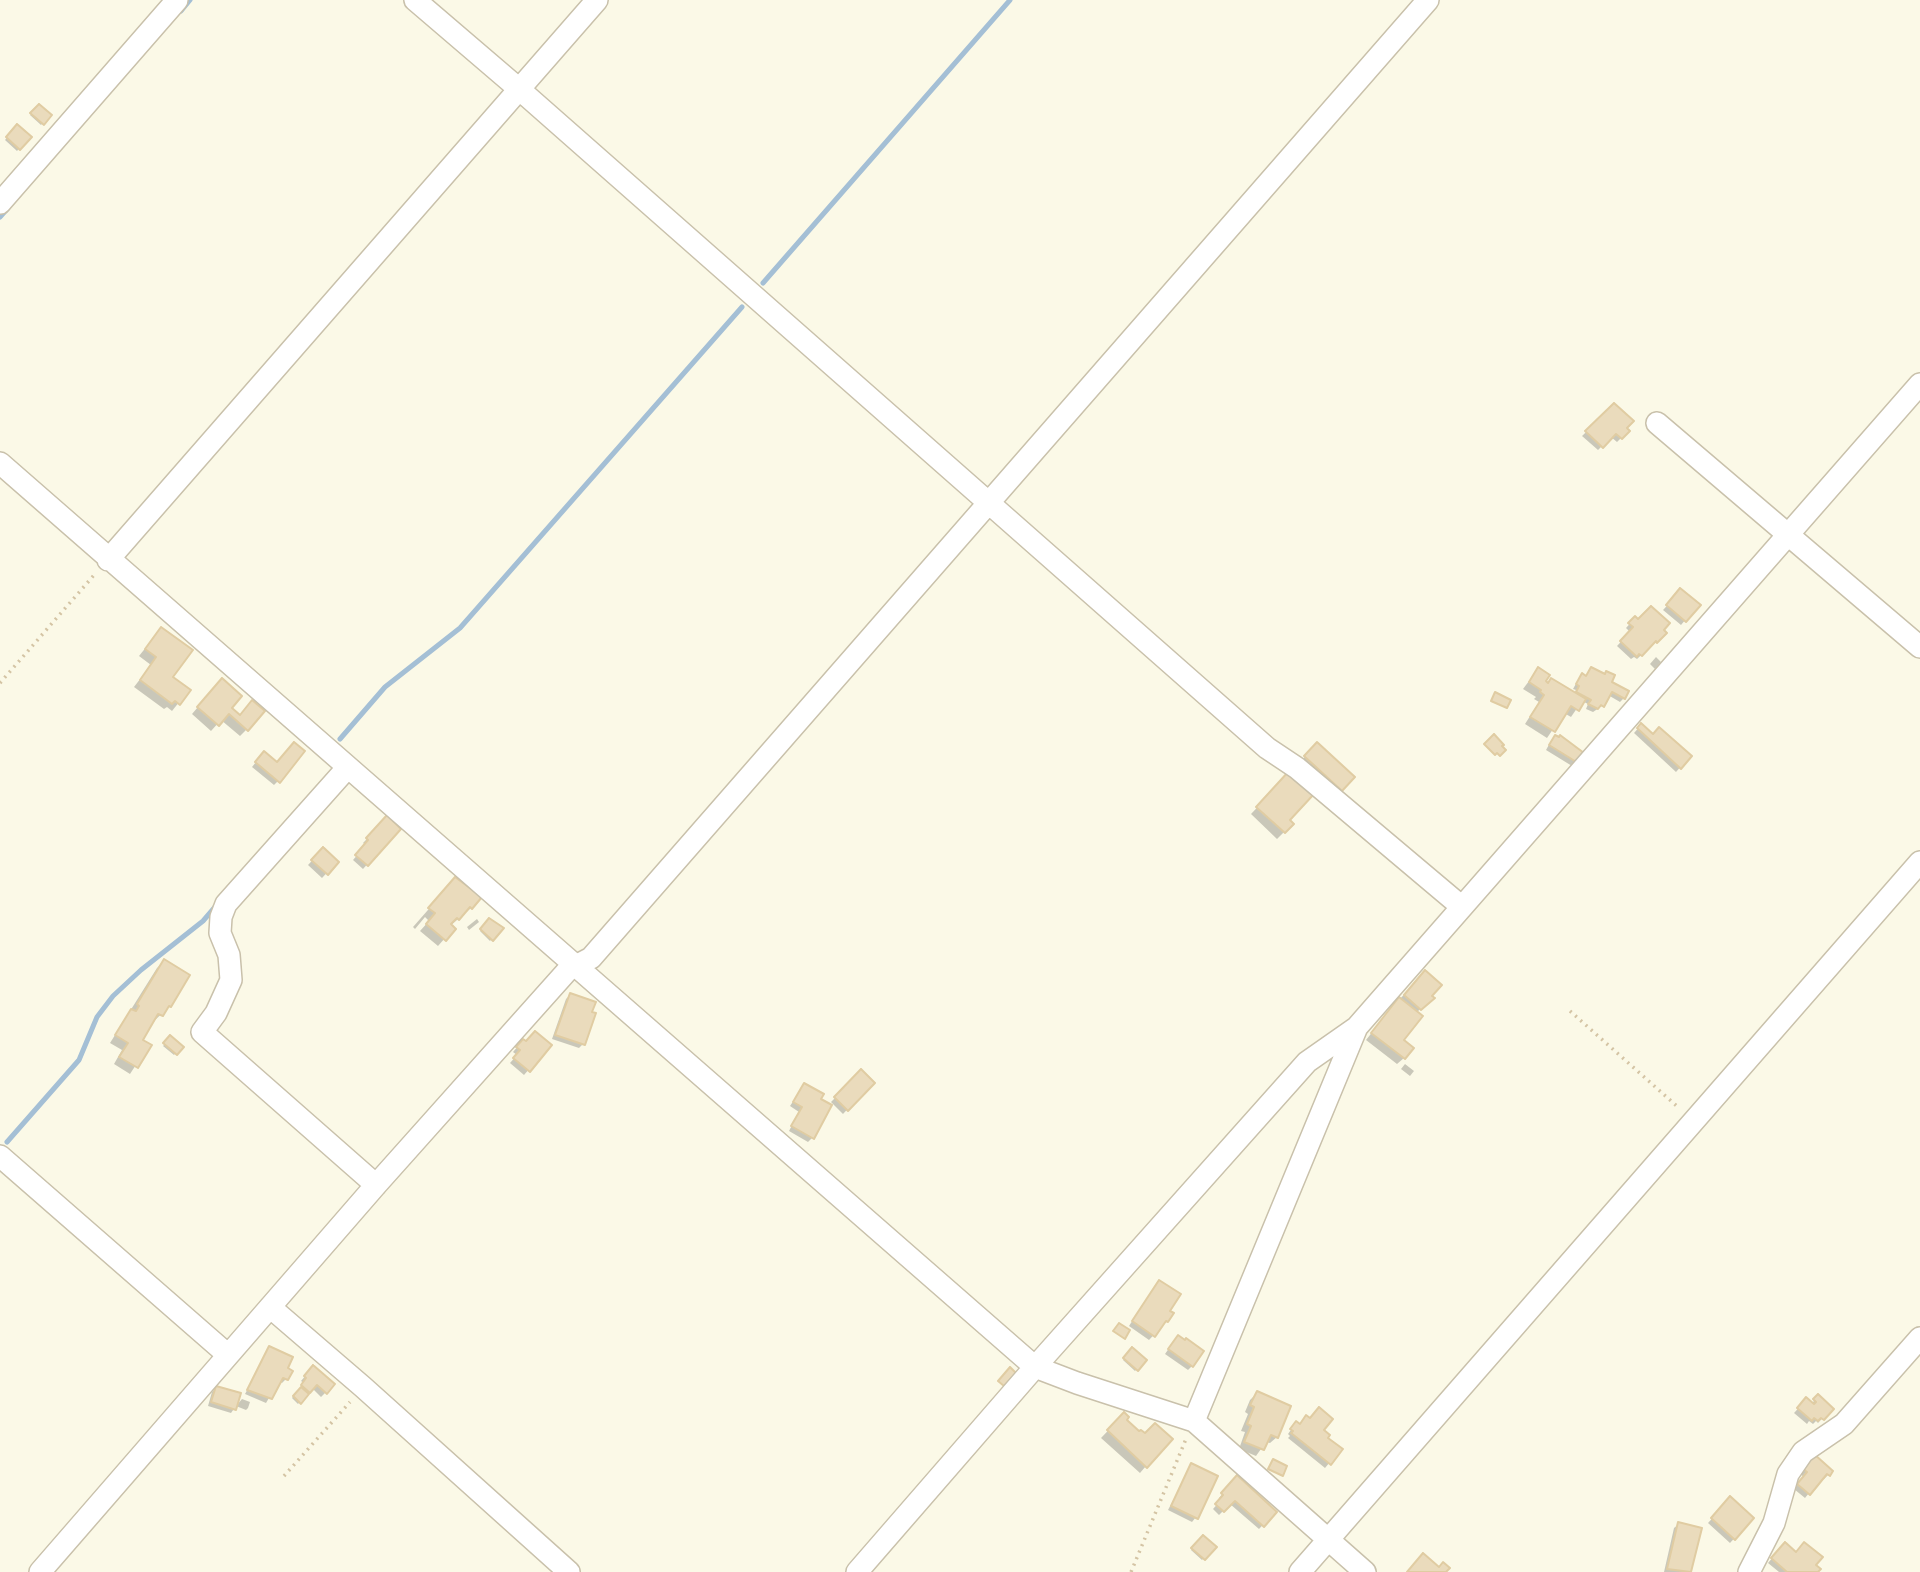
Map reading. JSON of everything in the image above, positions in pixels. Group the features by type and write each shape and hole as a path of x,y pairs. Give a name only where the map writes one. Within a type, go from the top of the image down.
{"street":[{"path":"0,204 177,0"},
{"path":"415,0 1267,748 1297,768 1462,907"},
{"path":"108,560 597,0"},
{"path":"40,1572 376,1185 568,970 591,958 1428,0"},
{"path":"857,1572 1035,1367 1307,1062 1357,1027 1920,384"},
{"path":"1657,423 1920,647"},
{"path":"0,463 1035,1367 1194,1421 1364,1572"},
{"path":"348,766 226,904 221,917 220,933 229,955 232,980 216,1013 202,1032 376,1185"},
{"path":"1300,1572 1920,862"},
{"path":"1194,1421 1357,1027"},
{"path":"0,1156 228,1355"},
{"path":"270,1307 569,1572"},
{"path":"1749,1572 1774,1523 1788,1474 1803,1452 1844,1424 1920,1338"}],"path":[{"path":"0,683 108,560"},
{"path":"1570,1011 1694,1121"},
{"path":"284,1476 363,1387"},
{"path":"1131,1572 1194,1421"}],"building":[{"path":"39,104 52,115 44,125 30,113"},
{"path":"17,124 32,137 20,150 6,137"},
{"path":"1614,403 1634,421 1627,428 1630,431 1622,439 1616,434 1603,448 1585,431"},
{"path":"1680,588 1701,605 1686,622 1666,605"},
{"path":"1651,606 1670,623 1664,630 1667,633 1642,656 1639,654 1637,657 1620,641 1633,627 1628,623 1635,616 1638,619"},
{"path":"161,627 193,650 173,677 191,690 180,705 175,701 172,704 140,680 156,657 145,649"},
{"path":"1538,667 1550,675 1546,681 1548,683 1551,678 1586,699 1579,711 1571,706 1555,732 1530,717 1544,695 1529,682"},
{"path":"1591,667 1605,674 1606,671 1615,675 1612,682 1629,691 1625,699 1612,692 1604,707 1601,705 1598,709 1588,704 1591,700 1576,692 1579,686 1576,684 1582,673 1586,676"},
{"path":"222,678 242,696 232,708 240,715 252,700 265,711 248,731 229,714 219,726 197,707"},
{"path":"1495,692 1511,700 1507,708 1491,701"},
{"path":"1641,723 1653,734 1659,727 1692,756 1681,769 1637,728"},
{"path":"1494,734 1506,750 1500,756 1497,753 1495,755 1484,744"},
{"path":"1555,735 1560,735 1584,753 1578,763 1549,745"},
{"path":"294,742 305,751 280,783 255,762 264,751 277,762"},
{"path":"1317,742 1355,777 1342,791 1304,756"},
{"path":"1289,771 1314,794 1290,820 1294,824 1285,833 1256,807"},
{"path":"387,815 401,829 368,866 355,855"},
{"path":"323,847 339,862 328,875 311,860"},
{"path":"455,877 482,897 472,909 470,907 459,920 457,918 451,924 456,929 446,941 426,924 435,913 428,908"},
{"path":"489,918 504,928 493,941 480,929"},
{"path":"164,959 190,975 171,1007 169,1006 163,1016 158,1014 143,1040 152,1045 138,1068 119,1057 128,1043 115,1035 131,1009 136,1011 139,1006 137,1004"},
{"path":"1425,970 1442,985 1432,996 1435,998 1421,1010 1404,995"},
{"path":"570,993 596,1002 592,1012 596,1013 585,1045 555,1035"},
{"path":"1399,997 1423,1016 1404,1040 1414,1048 1405,1059 1371,1033"},
{"path":"535,1031 552,1045 530,1072 513,1058 520,1050 516,1047"},
{"path":"170,1035 184,1047 177,1055 163,1043"},
{"path":"861,1069 875,1083 848,1111 834,1097"},
{"path":"804,1083 824,1094 821,1099 832,1105 814,1139 791,1126 802,1107 793,1102"},
{"path":"1159,1280 1181,1294 1170,1311 1174,1313 1155,1337 1132,1321"},
{"path":"1119,1323 1130,1330 1125,1339 1113,1331"},
{"path":"1178,1335 1204,1351 1193,1367 1168,1349"},
{"path":"269,1346 293,1357 288,1368 293,1371 288,1380 283,1378 272,1399 247,1390"},
{"path":"1132,1347 1147,1360 1138,1371 1123,1358"},
{"path":"313,1365 335,1384 327,1394 317,1385 310,1393 301,1385"},
{"path":"1010,1367 1016,1373 1004,1386 998,1381"},
{"path":"216,1386 241,1393 236,1410 211,1402"},
{"path":"301,1387 309,1394 301,1404 293,1396"},
{"path":"1257,1391 1291,1406 1278,1438 1271,1435 1264,1450 1244,1442 1251,1426 1247,1424 1254,1407 1250,1405"},
{"path":"1818,1394 1834,1409 1824,1420 1821,1418 1818,1421 1814,1418 1812,1421 1797,1408 1806,1397 1814,1404 1816,1402 1813,1399"},
{"path":"1319,1407 1333,1419 1324,1430 1330,1435 1328,1438 1343,1449 1331,1465 1291,1433 1293,1431 1290,1429 1296,1421 1300,1424 1306,1415 1310,1418"},
{"path":"1124,1412 1129,1417 1127,1420 1139,1431 1145,1433 1155,1423 1173,1439 1147,1468 1107,1430"},
{"path":"1814,1454 1833,1471 1830,1476 1827,1474 1810,1495 1797,1484 1807,1472 1803,1469"},
{"path":"1273,1459 1287,1466 1283,1476 1268,1469"},
{"path":"1191,1463 1218,1476 1198,1519 1171,1506"},
{"path":"1237,1475 1277,1512 1264,1527 1235,1501 1224,1512 1215,1504"},
{"path":"1730,1496 1754,1518 1735,1540 1711,1518"},
{"path":"1678,1522 1702,1528 1691,1572 1667,1569"},
{"path":"1203,1535 1217,1547 1205,1560 1191,1548"},
{"path":"1785,1542 1796,1552 1804,1542 1823,1557 1816,1565 1821,1569 1818,1572 1787,1572 1771,1558"},
{"path":"1423,1553 1439,1567 1443,1562 1450,1568 1446,1572 1407,1572"}],"waterway":[{"path":"181,11 190,0"},
{"path":"763,283 1010,0"},
{"path":"0,217 8,208"},
{"path":"340,739 385,687 460,628 742,307"},
{"path":"7,1142 79,1060 97,1017 113,996 203,921 215,907"}]}
